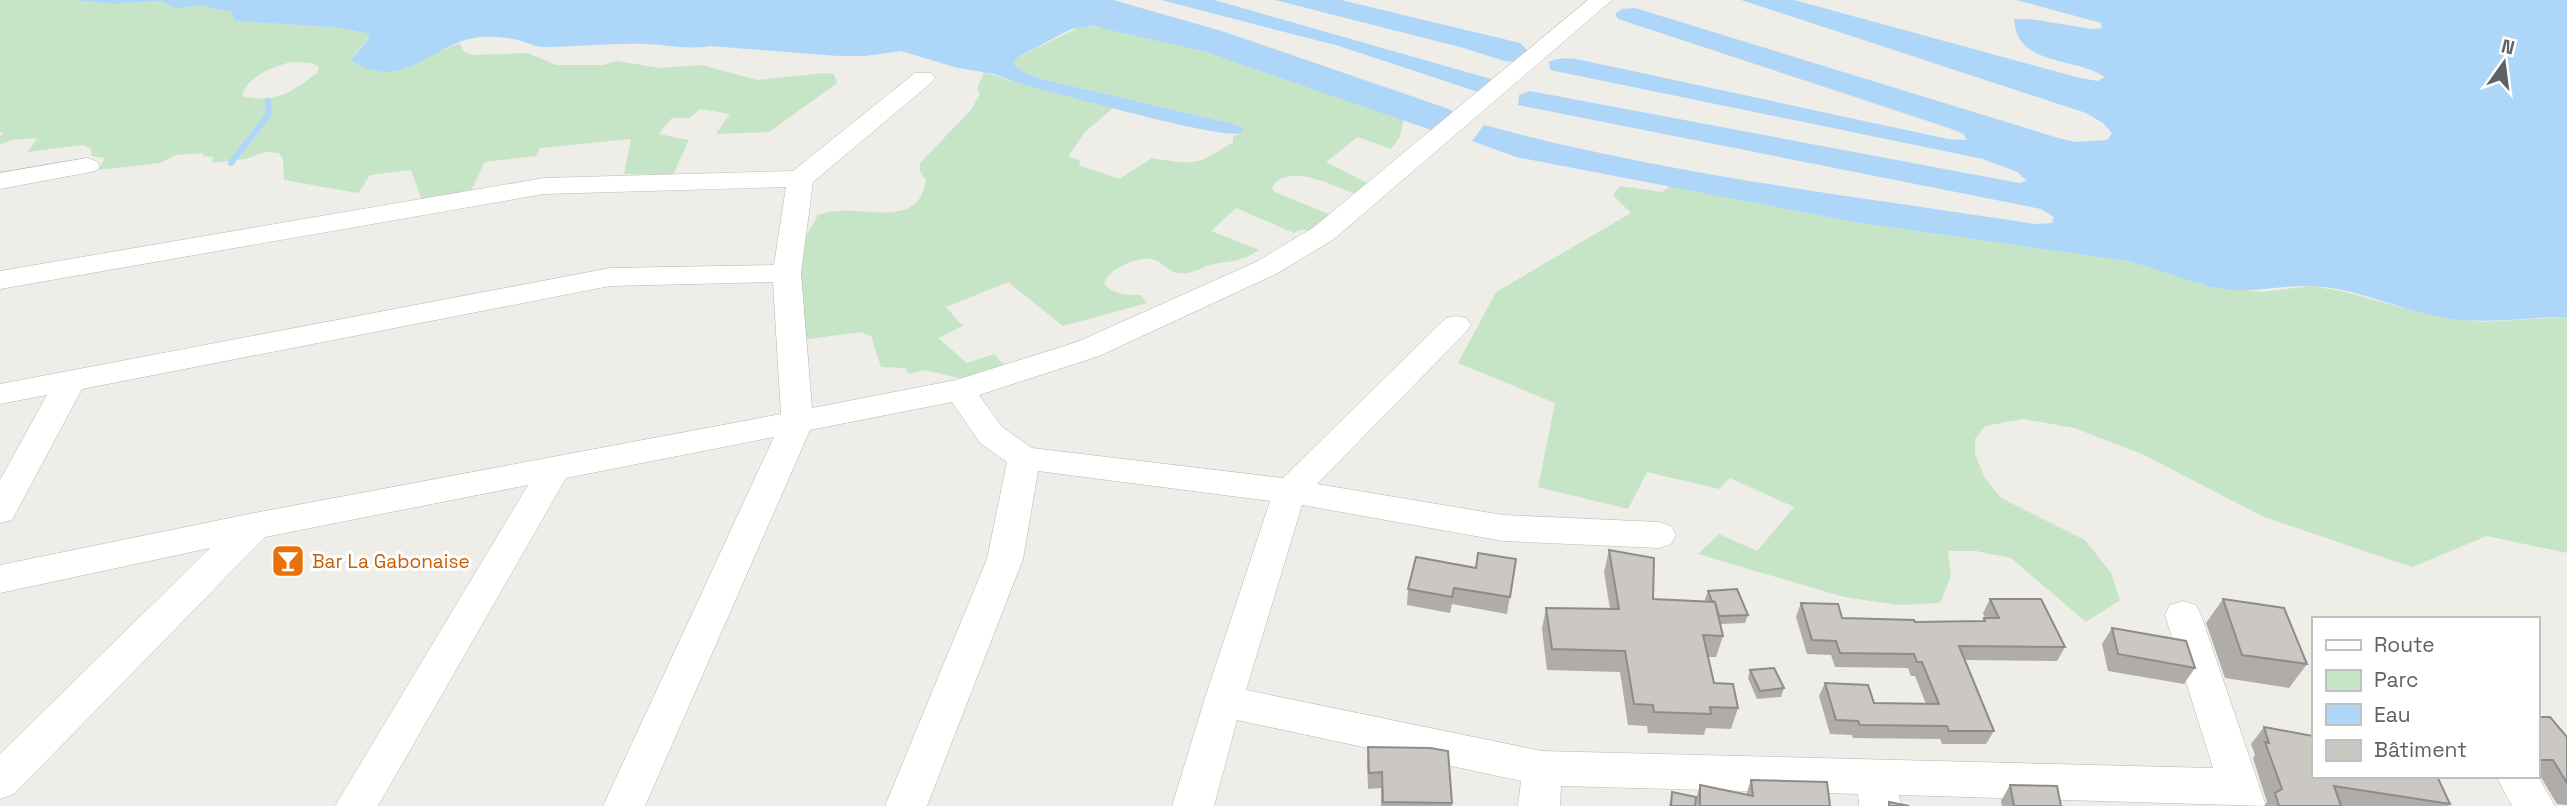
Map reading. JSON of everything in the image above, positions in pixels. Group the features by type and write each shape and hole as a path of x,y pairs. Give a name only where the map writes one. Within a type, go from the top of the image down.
{"street":[{"path":"0,579 254,526 960,390 1088,349 1293,252 1324,233 1601,0"},
{"path":"0,280 544,186 800,179 923,78"},
{"path":"2,185 86,166"},
{"path":"624,806 797,422 787,273 800,179"},
{"path":"0,394 610,278 787,273"},
{"path":"1193,806 1223,701 1290,491 1455,325"},
{"path":"0,511 70,381"},
{"path":"960,390 991,435 1024,458 1290,491 1503,528 1659,535"},
{"path":"906,806 1005,559 1024,458"},
{"path":"355,806 555,468"},
{"path":"0,782 254,526"},
{"path":"1223,701 1540,787 2243,796 2183,615"},
{"path":"2517,778 2534,806"}],"green space":[{"path":"0,0 74,0 113,4 161,1 172,6 199,5 231,12 236,21 342,28 368,34 370,37 354,55 441,51 460,43 463,51 473,55 528,53 556,65 603,65 617,61 660,68 701,65 758,80 834,74 837,83 769,132 716,134 730,114 700,109 690,118 672,118 659,134 689,140 673,175 624,174 631,139 540,148 536,156 485,162 470,193 423,203 411,170 370,175 358,193 284,180 283,159 279,153 265,152 246,159 212,163 213,157 203,156 203,153 175,155 160,163 98,170 105,158 92,156 91,149 83,145 28,152 37,138 11,140 0,145 0,136 4,133 0,132","holes":["292,62 312,63 319,67 318,72 291,91 264,99 242,96 249,83 270,69"]},
{"path":"1082,26 1106,28 1206,52 1404,119 1400,137 1391,149 1358,137 1326,162 1373,186 1358,195 1300,176 1288,176 1279,180 1272,188 1275,192 1338,218 1316,234 1302,229 1294,233 1236,208 1211,231 1259,250 1252,254 1187,273 1172,271 1155,260 1136,260 1122,266 1107,278 1104,284 1112,290 1141,295 1147,303 1063,326 1008,282 946,307 963,326 938,338 967,363 994,354 1005,366 962,379 925,370 909,374 905,368 881,367 871,336 861,332 801,340 789,267 818,215 833,211 883,213 911,207 921,197 926,180 920,171 920,163 971,110 980,94 977,89 984,72 1114,107 1085,132 1068,157 1080,160 1079,165 1119,179 1152,158 1195,162 1211,156 1233,142 1233,136 1241,133 1234,124 1042,79 1027,74 1013,64 1018,57"},
{"path":"1620,186 1662,192 1670,186 1854,222 2127,261 2203,285 2262,292 2310,286 2341,291 2436,317 2481,322 2567,317 2567,553 2487,536 2412,567 2264,517 2142,454 2074,428 2023,419 1985,426 1975,439 1975,454 1985,478 2001,498 2085,540 2111,573 2120,600 2086,622 2011,558 1976,551 1948,551 1951,576 1940,603 1898,605 1844,597 1698,554 1719,534 1757,551 1794,507 1730,478 1719,489 1647,472 1628,509 1538,487 1555,403 1458,363 1496,292 1631,213 1613,195"}],"water":[{"path":"74,0 1113,0 1225,32 1449,109 1457,115 1439,131 1431,130 1206,52 1093,26 1071,29 1018,57 1013,64 1027,74 1042,79 1234,124 1243,128 1241,133 1171,123 901,51 839,56 646,44 544,47 509,38 486,37 464,41 418,63 386,72 370,69 351,60 370,37 368,34 342,28 235,21 231,12 199,5 176,8 161,1 113,4"},
{"path":"1161,0 1214,0 1491,79 1496,83 1485,91 1475,91 1339,46"},
{"path":"1275,0 1341,0 1520,43 1528,51 1518,62 1505,61"},
{"path":"1741,0 1794,0 2098,81 2105,77 2036,53 2025,46 2017,34 2014,19 2092,29 2102,28 2101,23 2016,0 2567,0 2567,317 2451,319 2325,287 2240,290 2217,288 2127,261 1854,222 1516,157 1472,141 1484,125 1689,170 2036,224 2052,223 2054,217 2041,209 1518,105 1519,95 1530,91 2019,183 2027,181 2017,172 1983,159 1550,70 1549,62 1553,60 1581,60 1948,139 1966,140 1964,134 1949,128 1618,19 1615,14 1622,9 1635,8 2058,138 2076,142 2107,140 2112,133 2103,123 2086,113"}],"building":[{"path":"1609,550 1654,558 1653,599 1715,602 1723,636 1703,635 1714,683 1733,684 1738,708 1710,707 1711,714 1654,712 1653,705 1634,704 1625,651 1552,649 1546,608 1619,609"},
{"path":"1478,553 1516,559 1510,597 1454,588 1452,597 1408,589 1416,557 1476,568"},
{"path":"1737,589 1748,615 1719,616 1708,591"},
{"path":"1990,599 2041,599 2065,647 1959,646 1994,731 1949,731 1947,726 1860,725 1858,721 1836,720 1825,683 1868,685 1874,703 1939,704 1922,662 1917,662 1914,654 1840,653 1836,641 1812,640 1801,603 1838,604 1842,618 1915,622 1985,621 1984,618 1999,618"},
{"path":"2223,599 2284,608 2307,664 2242,655"},
{"path":"2112,628 2186,641 2195,668 2118,654"},
{"path":"1774,668 1784,688 1760,691 1750,670"},
{"path":"2539,717 2550,717 2567,737 2567,783 2553,760 2539,760"},
{"path":"2264,727 2312,736 2312,778 2438,778 2450,804 2334,786 2341,806 2279,806 2275,793 2282,789 2265,742 2269,743"},
{"path":"1368,747 1448,751 1452,803 1383,802 1382,772 1369,773"},
{"path":"1751,780 1827,782 1830,806 1700,806 1700,785 1753,796"},
{"path":"2010,785 2057,786 2061,806 2014,806"},
{"path":"1672,792 1696,797 1695,806 1671,806"},
{"path":"1889,802 1909,806 1889,806"}],"waterway":[{"path":"231,163 269,114 268,101"}],"place":[{"name":"Bar La Gabonaise","path":"288,561"}]}
